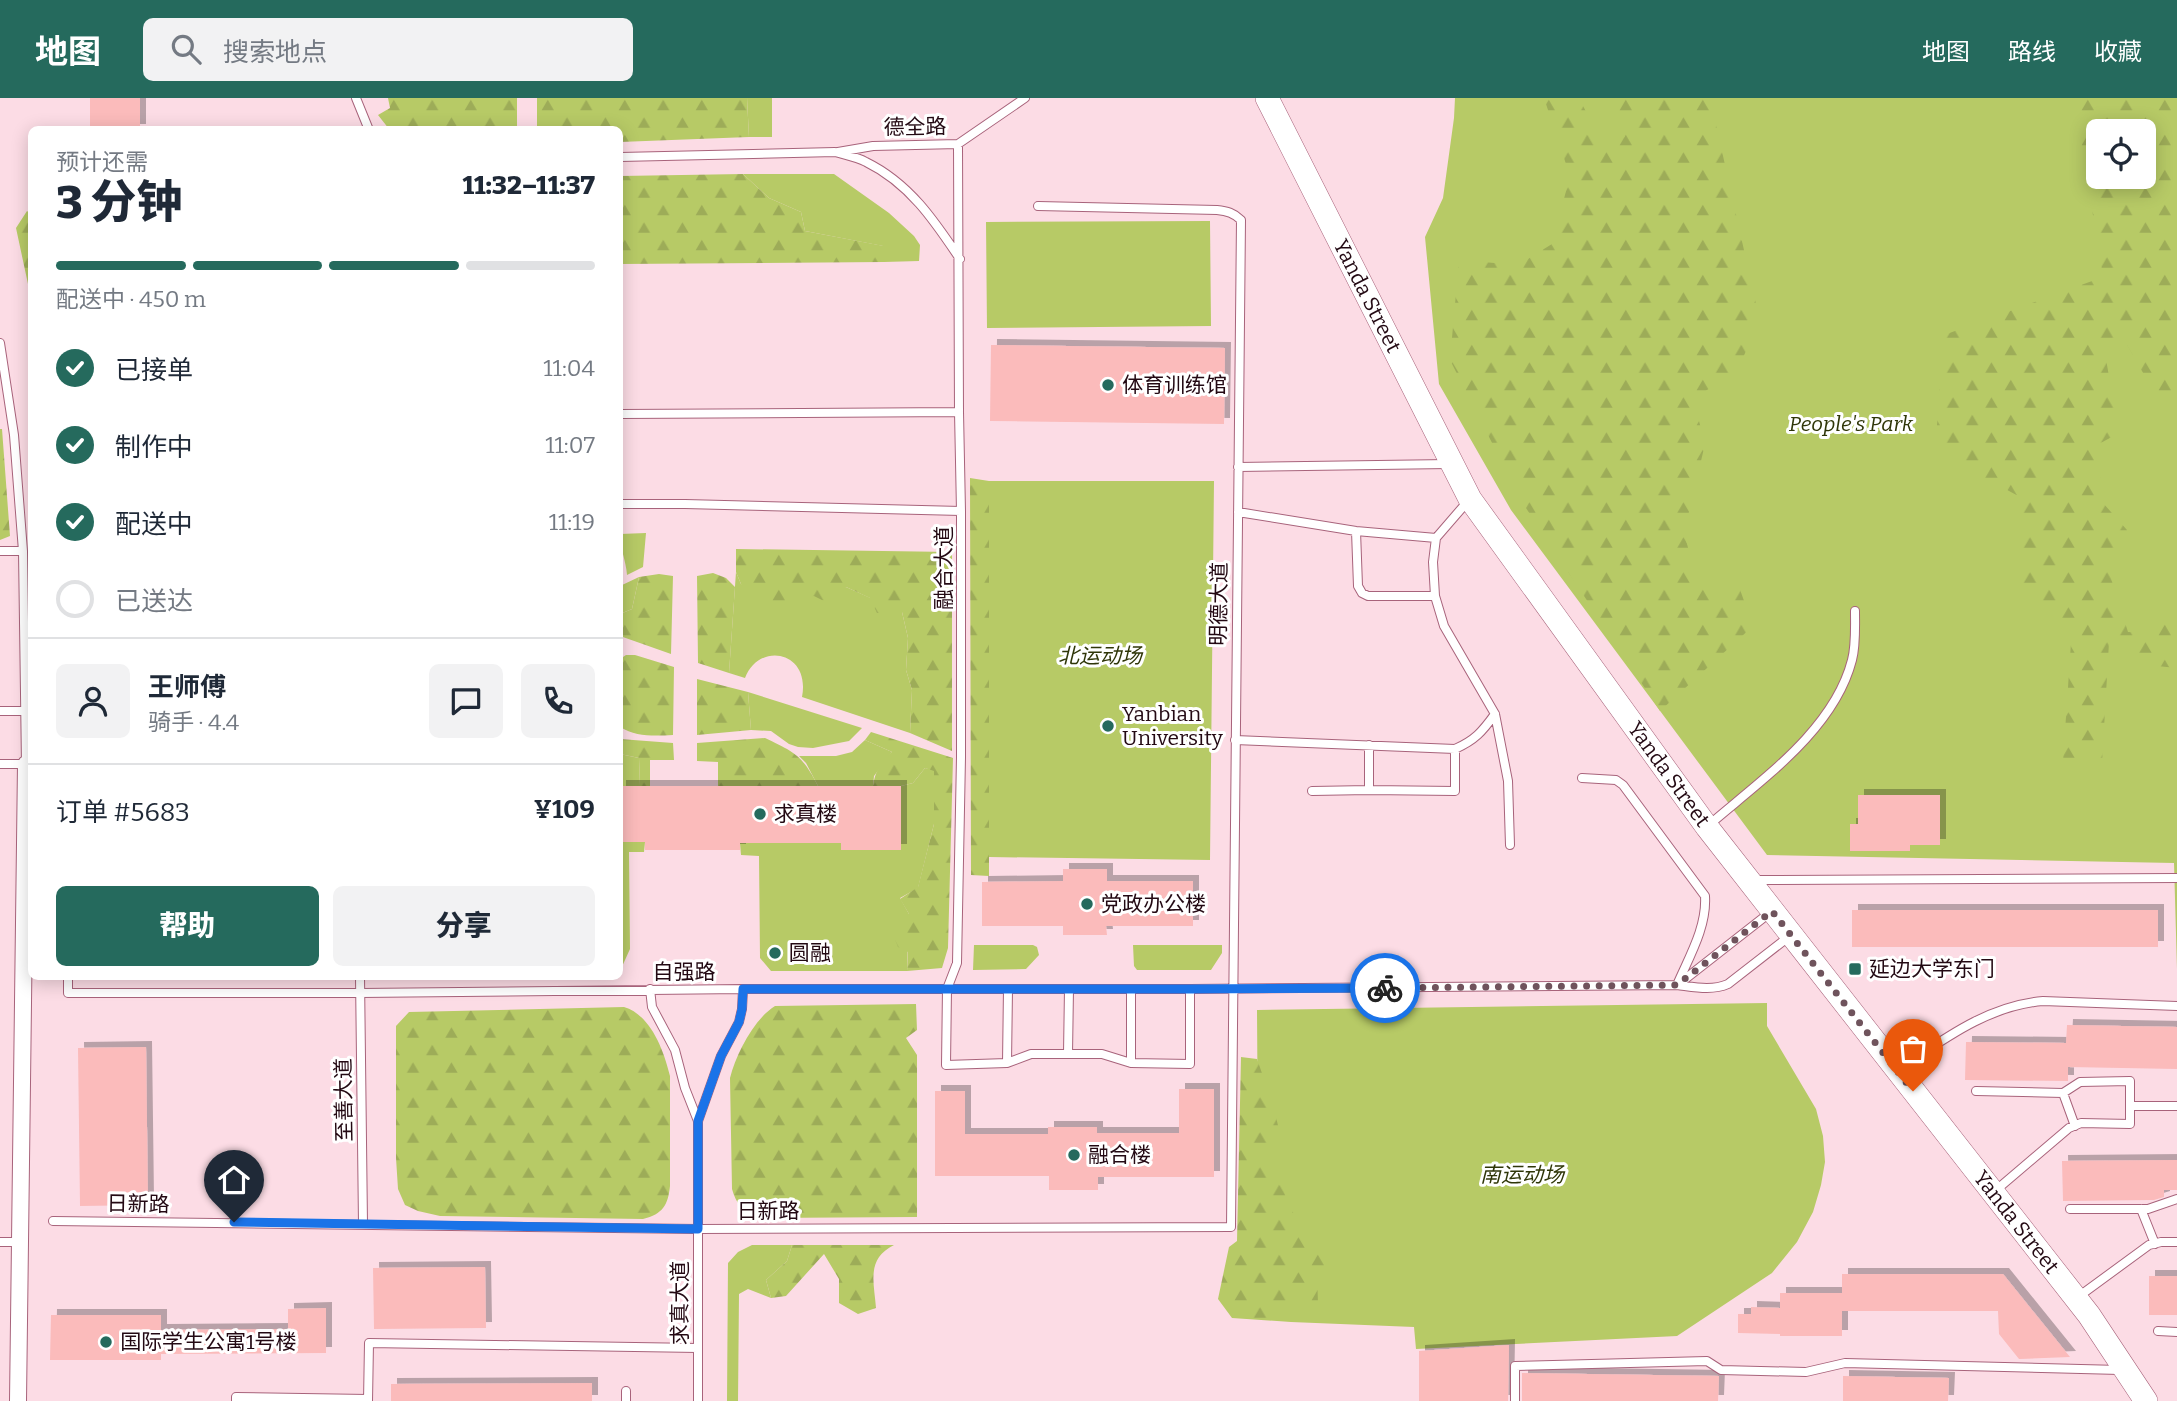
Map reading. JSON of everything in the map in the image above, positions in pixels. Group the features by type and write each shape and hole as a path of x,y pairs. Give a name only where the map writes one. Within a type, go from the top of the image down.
{"main road":[{"name":"Yanda Street","path":"1267,98 1470,499 1707,827 2076,1299 2146,1401"}],"street":[{"path":"18,1401 26,764"}],"lane":[{"path":"356,98 367,126"},
{"name":"德全路","path":"835,152 873,146 958,144 1025,98"},
{"name":"融合大道","path":"958,144 961,757 957,963 947,989 946,1065 1007,1063"},
{"path":"623,156 835,152 864,160 892,177 919,201 960,260"},
{"name":"明德大道","path":"1038,206 1217,210 1236,215 1241,220 1231,1227"},
{"path":"0,343 4,391 19,485 28,711 26,764 0,764"},
{"path":"623,414 959,412"},
{"path":"1238,467 1451,464"},
{"path":"1470,499 1436,538 1433,562 1436,596 1444,626 1495,714 1508,781 1510,845"},
{"path":"623,504 685,503 961,512"},
{"path":"1238,512 1356,531 1436,538"},
{"path":"1356,531 1359,586 1362,593 1368,596 1436,596"},
{"path":"0,551 23,551"},
{"path":"1707,827 1806,740 1827,711 1845,682 1853,657 1856,611"},
{"path":"0,711 28,711"},
{"path":"1236,740 1455,749 1471,742 1495,714"},
{"path":"1369,746 1369,790"},
{"path":"1312,791 1455,791 1455,749"},
{"path":"1582,778 1616,780 1623,785 1705,896 1706,909 1702,925 1677,985"},
{"path":"1747,880 2177,878"},
{"path":"1677,985 1772,911"},
{"name":"自强路","path":"68,980 68,993 1677,985 1720,988 1791,935"},
{"name":"至善大道","path":"360,980 363,1224"},
{"path":"650,989 653,1007 675,1050 685,1088 698,1121"},
{"path":"698,1121 721,1056 739,1022 743,989"},
{"path":"1008,989 1007,1063 1031,1054 1102,1054 1131,1063 1190,1064 1190,989"},
{"path":"1068,1054 1069,989"},
{"path":"1131,989 1131,1063"},
{"path":"1897,1070 1961,1027 1986,1014 2025,1003 2043,1001 2177,1006"},
{"path":"1976,1091 2063,1093 2080,1082 2130,1082 2130,1124 2081,1123 2069,1128 1993,1192"},
{"path":"2063,1093 2075,1126"},
{"path":"2130,1106 2177,1106"},
{"name":"求真大道","path":"698,1121 698,1401"},
{"path":"2070,1209 2141,1209 2177,1199"},
{"path":"2141,1209 2155,1244"},
{"name":"日新路","path":"53,1221 698,1229 1231,1227"},
{"path":"0,1242 20,1242"},
{"path":"2076,1299 2150,1245 2177,1242"},
{"path":"2158,1331 2177,1332"},
{"path":"236,1401 236,1397 368,1400 369,1343 698,1348"},
{"path":"1515,1401 1515,1366 1707,1361 1721,1370 1806,1372 1845,1363 2126,1370"}],"green space":[{"path":"388,98 517,98 517,126 387,126 378,115 390,108"},
{"path":"537,98 747,98 749,137 623,142 623,126 537,126"},
{"path":"747,98 772,98 772,137 749,137"},
{"name":"People's Park","path":"1455,98 2177,98 2177,969 2174,863 1767,855 1511,510 1439,384 1425,237 1443,198"},
{"path":"1544,98 1579,98 1602,143 1625,137 1607,98 1718,98 1713,111 1760,322 1735,374 1693,398 1705,444 1684,533 1698,584 1738,584 1753,626 1660,711 1522,502 1450,360 1459,260 1518,265 1552,244 1570,176"},
{"path":"2074,98 2177,98 2177,393 2158,399 2126,343 2104,348 2119,433 2097,445 2103,503 2127,530 2110,575 2128,632 2157,633 2177,602 2177,668 2157,666 2109,642 2102,763 2063,761 2072,628 2022,587 2022,498 1935,451 1944,335 2103,277 2089,189 2156,189 2156,119 2086,119 2086,172"},
{"path":"743,174 834,174 889,213 914,236 920,245 919,261 884,262 883,246 805,231 801,212 769,198"},
{"path":"743,174 769,198 801,212 805,231 884,246 884,262 623,264 623,176"},
{"path":"27,211 28,284 16,228"},
{"path":"1210,221 1211,326 987,328 986,222"},
{"path":"0,429 10,536 0,540"},
{"path":"970,478 989,481 989,876 971,875"},
{"name":"北运动场","path":"989,481 1214,481 1210,860 989,857"},
{"path":"646,533 643,567 627,575 623,554 623,534"},
{"path":"736,549 952,552 952,751 910,733 912,690 906,670 908,638 902,612 877,613 870,598 846,587 836,607 814,596 780,602 754,596 741,584 736,572"},
{"path":"736,572 741,584 804,597 846,587 902,612 908,638 906,670 912,690 910,733 802,697 803,681 799,669 792,661 782,656 761,659 752,666 745,678 729,673"},
{"path":"713,573 726,578 735,587 729,673 698,663 697,576"},
{"path":"659,574 673,576 671,654 623,637 623,613 632,609 639,577"},
{"path":"639,577 632,609 623,613 623,585"},
{"path":"635,655 674,667 673,735 652,736 623,728 623,657"},
{"path":"697,679 748,692 751,730 697,735"},
{"path":"2177,688 2177,752 2174,750 2171,705"},
{"path":"748,692 862,728 849,741 813,748 798,747 771,731 751,730"},
{"path":"871,732 953,758 948,948 942,968 907,971 908,952 898,947 891,930 909,914 900,899 918,887 934,824 934,771 925,768 913,783 901,786 873,786 879,768 892,752 865,740"},
{"path":"765,738 797,756 818,786 718,786 718,762 697,761 697,743"},
{"path":"623,739 673,743 674,760 650,760 650,786 640,786 639,758 623,755"},
{"path":"865,740 892,752 874,776 873,786 818,786 806,763 799,756 836,756 852,752"},
{"path":"623,755 639,758 640,786 623,786"},
{"path":"925,768 934,770 934,824 918,888 900,898 909,914 907,971 771,971 760,958 759,856 741,855 740,843 841,843 842,850 900,850 901,786 913,783"},
{"path":"623,842 645,842 644,852 629,852 630,949 623,964"},
{"path":"974,945 1033,945 1037,947 1039,955 1026,969 973,970"},
{"path":"1133,945 1222,945 1222,953 1211,970 1137,970 1134,966"},
{"name":"南运动场","path":"1767,1003 1767,1026 1816,1109 1823,1136 1825,1162 1821,1185 1813,1212 1797,1242 1772,1273 1677,1336 1416,1349 1414,1327 1291,1322 1290,1304 1259,1304 1257,1010"},
{"path":"916,1004 917,1030 906,1038 917,1055 917,1217 756,1218 743,1209 732,1189 730,1078 741,1048 760,1019 775,1006"},
{"path":"624,1007 642,1018 655,1035 670,1076 670,1186 666,1203 660,1211 643,1219 440,1216 405,1205 398,1189 396,1158 396,1026 409,1012"},
{"path":"1241,1057 1257,1059 1264,1079 1269,1115 1276,1117 1280,1134 1270,1134 1273,1180 1281,1183 1302,1228 1333,1266 1317,1273 1318,1304 1291,1304 1291,1322 1232,1318 1218,1299 1229,1247 1237,1241"},
{"path":"752,1245 792,1245 787,1261 766,1280 771,1298 748,1289 739,1294 738,1401 727,1401 728,1263 738,1252"},
{"path":"792,1245 894,1245 879,1257 875,1264 873,1280 876,1308 858,1314 839,1303 839,1279 824,1254 786,1296 771,1298 766,1280 787,1261"}],"building":[{"path":"90,98 140,98 140,126 90,126"},
{"name":"体育训练馆","path":"991,345 1225,348 1224,424 990,421"},
{"name":"求真楼","path":"623,786 901,786 901,850 841,850 841,843 740,843 740,850 645,850 645,842 623,842"},
{"path":"1858,795 1940,795 1940,845 1910,845 1910,851 1850,851 1850,824 1858,824"},
{"name":"党政办公楼","path":"1063,869 1107,869 1107,881 1193,881 1193,926 1106,926 1107,935 1063,935 1063,926 982,926 982,882 1063,881"},
{"path":"1852,910 2158,910 2158,947 1852,947"},
{"path":"2067,1025 2177,1027 2177,1069 2068,1067 2068,1081 1965,1080 1966,1042 2066,1043"},
{"path":"146,1047 148,1205 80,1206 78,1048"},
{"name":"融合楼","path":"1179,1089 1214,1089 1214,1177 1098,1177 1098,1190 1049,1190 1049,1176 935,1176 935,1091 965,1091 965,1134 1048,1134 1048,1127 1097,1127 1097,1133 1179,1133"},
{"path":"2177,1160 2177,1190 2164,1190 2164,1197 2154,1200 2063,1201 2062,1161"},
{"path":"485,1267 486,1328 374,1329 373,1268"},
{"path":"1842,1274 2003,1274 2070,1357 2019,1359 1999,1334 1998,1311 1842,1311 1842,1336 1738,1333 1738,1314 1751,1314 1751,1307 1780,1308 1780,1293 1842,1293"},
{"path":"2149,1276 2177,1276 2177,1315 2149,1315"},
{"path":"326,1308 326,1353 161,1354 161,1360 50,1360 51,1315 161,1315 161,1330 288,1329 288,1309"},
{"path":"1509,1345 1508,1401 1419,1401 1419,1351"},
{"path":"1522,1373 1719,1376 1718,1401 1522,1401"},
{"path":"1843,1376 1949,1378 1948,1401 1843,1401"},
{"path":"592,1383 592,1401 391,1401 391,1384"}],"way so far":[{"path":"1385,988 1677,985 1772,911 1913,1091"}],"place":[{"name":"体育训练馆","path":"1108,385"},
{"name":"Yanbian University","path":"1108,726"},
{"name":"求真楼","path":"760,814"},
{"name":"党政办公楼","path":"1087,904"},
{"name":"圆融","path":"775,953"},
{"name":"延边大学东门","path":"1855,969"},
{"name":"融合楼","path":"1074,1155"},
{"name":"国际学生公寓1号楼","path":"106,1342"}],"route":[{"path":"234,1222 698,1229 698,1121 721,1056 739,1022 743,989 1385,988"}]}
